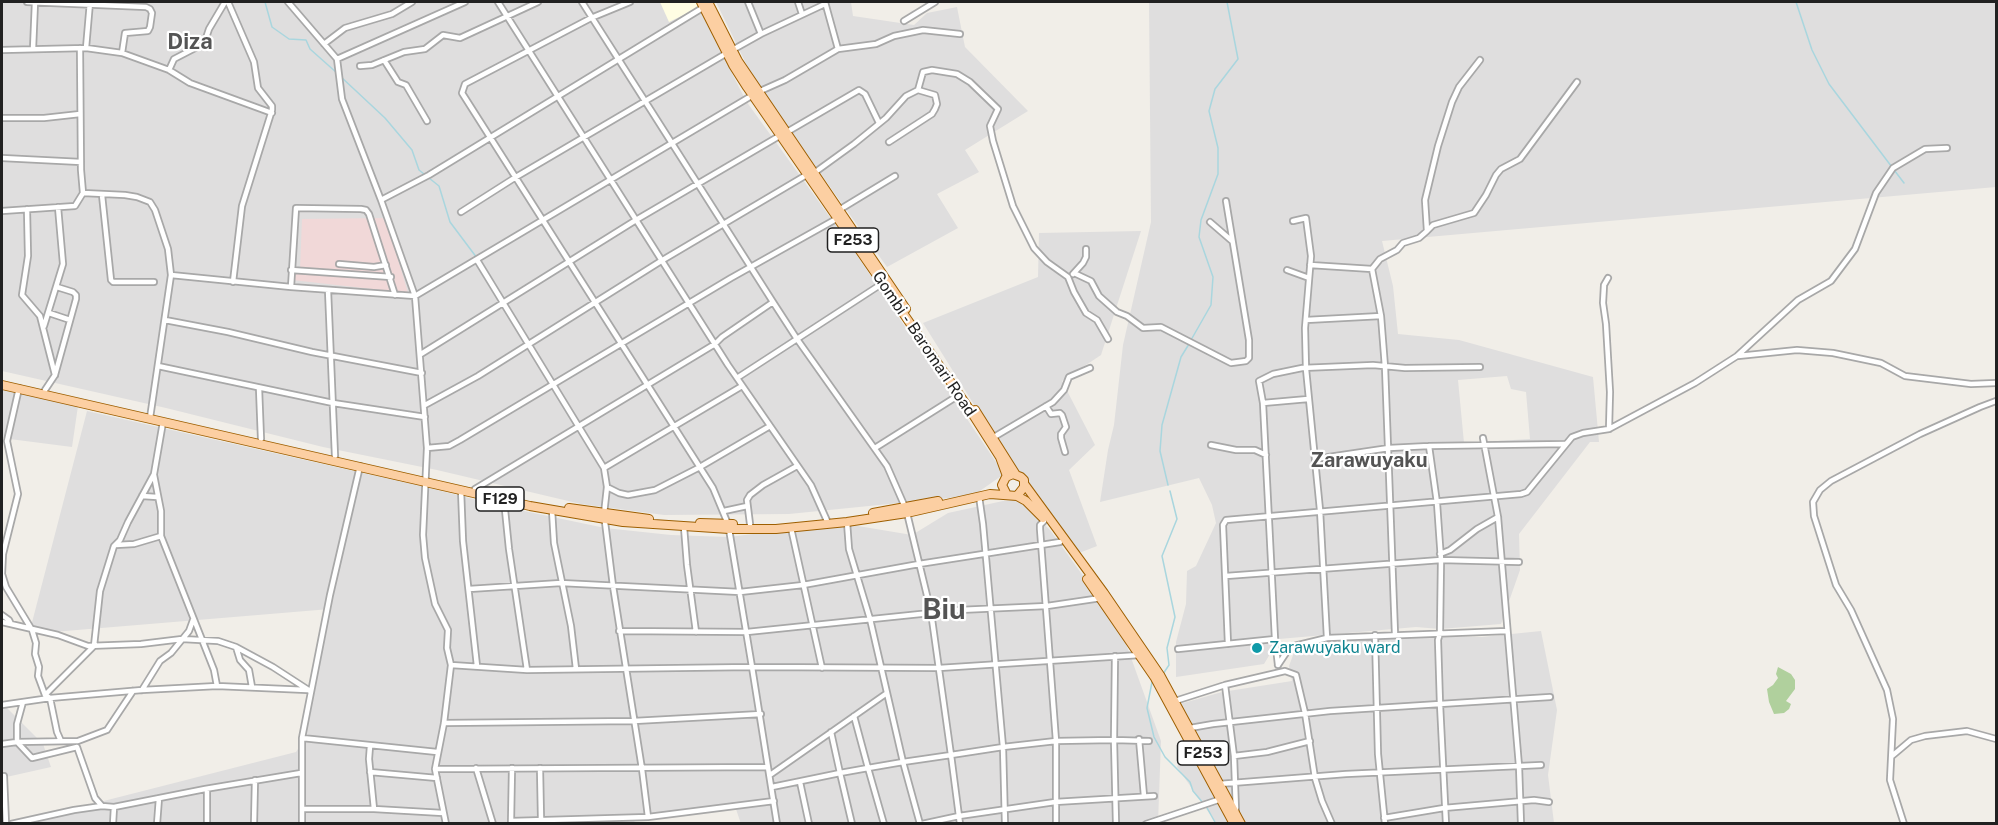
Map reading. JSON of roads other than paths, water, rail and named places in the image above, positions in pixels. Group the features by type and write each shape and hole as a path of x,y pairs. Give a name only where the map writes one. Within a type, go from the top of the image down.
{"main road":[{"name":"Gombi - Baromari Road","path":"704,3 755,93 811,173 882,283 893,294 1000,457 1005,479"},
{"name":"Gombi - Baromari Road","path":"838,214 994,436 1017,474"},
{"name":"F129","path":"2,383 45,390 150,416 164,422 605,517 791,528 906,510 994,489 1005,479"},
{"name":"F129","path":"2,383 335,456 504,500 552,510 684,527 847,522 978,496 1006,494"},
{"path":"1005,479 1017,474"},
{"name":"F253","path":"1017,474 1104,593 1160,680 1221,799 1241,824"},
{"name":"F253","path":"1005,479 1003,489 1006,494"},
{"path":"1006,494 1017,496 1025,485"},
{"name":"F253","path":"1017,496 1026,501 1044,520 1160,680"},
{"name":"F253","path":"1172,701 1190,728 1235,819"}],"street":[{"path":"27,2 90,3 150,9 148,31 125,33 122,53"},
{"path":"33,49 35,2"},
{"path":"168,70 174,58 205,41 209,29 227,2"},
{"path":"227,2 254,62 258,88 272,106 272,113 242,206 233,282"},
{"path":"288,2 337,59 342,99 415,296 427,448 423,535 425,558 435,604 448,630 447,648 451,665 444,723 435,769 446,824"},
{"path":"324,44 345,28 392,14 412,2"},
{"path":"337,59 465,2"},
{"path":"498,2 689,305 811,485 827,522"},
{"path":"360,66 372,65 404,52 425,48 443,35 460,38 538,2"},
{"path":"582,2 797,339 875,448 897,485 906,510 931,612 960,824"},
{"path":"630,2 591,18 465,84 462,93 675,427 713,488 724,511 729,526 747,632 777,824"},
{"path":"748,2 761,34"},
{"path":"798,2 802,14"},
{"path":"904,21 935,2"},
{"path":"2,210 75,206 83,193 80,114 83,48 90,3"},
{"path":"381,200 420,180 558,98 704,3"},
{"path":"461,212 645,100 761,34 825,3 838,49"},
{"path":"171,275 415,296 755,93 785,80 838,49 876,44 894,36 923,30 960,34"},
{"path":"2,50 83,48 122,53 168,70 190,83 272,113"},
{"path":"384,60 398,82 406,85 427,121"},
{"path":"1427,231 1425,200 1438,146 1459,87 1480,60"},
{"path":"918,90 923,72 932,70 957,74 965,78 998,109 990,126 1013,206 1034,248 1047,262 1068,277 1086,314 1097,320 1108,339"},
{"path":"1395,634 1385,367 1381,316 1372,269 1375,264 1397,250 1403,243 1419,238 1433,225 1473,213 1497,175 1501,170 1520,159 1577,82"},
{"path":"421,354 697,183 859,90 865,94 879,123"},
{"path":"425,405 811,173 854,144 906,96 918,90 936,96 938,104 932,114 889,142"},
{"path":"2,118 44,118 80,114"},
{"path":"1228,644 1224,563 1224,522 1226,520 1320,510 1437,503 1527,492 1572,437 1609,429 1695,383 1737,356 1798,300 1830,281 1855,249 1876,193 1893,168 1925,149 1947,148"},
{"path":"2,158 81,162"},
{"path":"427,448 449,446 460,440 689,305 838,214 895,176"},
{"path":"83,193 125,195 150,202 155,210 168,249 171,275 150,416"},
{"path":"102,195 111,280 113,282 154,282"},
{"path":"1074,273 1091,281 1099,296 1117,312 1127,316 1143,328 1161,327 1231,363 1246,361 1249,358 1249,340 1226,201"},
{"path":"44,327 63,264 58,207"},
{"path":"291,287 294,210 298,207 366,210 391,277 395,295"},
{"path":"27,209 28,256 22,295 40,316 55,375"},
{"path":"1293,220 1306,218 1310,242 1306,369 1320,510 1327,638"},
{"path":"1210,222 1232,241"},
{"path":"1068,277 1083,263 1086,249"},
{"path":"477,260 604,468 607,486 605,517 612,586 648,818"},
{"path":"339,264 374,267 386,265"},
{"path":"1310,265 1372,269"},
{"path":"291,270 391,277"},
{"path":"1287,270 1309,278"},
{"path":"1608,278 1604,285 1603,303 1610,392 1609,429"},
{"path":"737,378 882,283"},
{"path":"45,390 55,375 76,295 57,288"},
{"path":"328,290 335,456"},
{"path":"475,489 715,344 722,336 773,302"},
{"path":"49,313 70,320"},
{"path":"1306,320 1381,316"},
{"path":"165,320 422,373"},
{"path":"1737,356 1797,350 1833,353 1881,363 1905,376 1971,384 1996,383"},
{"path":"1278,673 1263,403 1259,384 1262,378 1296,369 1363,365 1480,367"},
{"path":"158,366 333,403 425,417"},
{"path":"994,436 1046,406 1059,396 1069,377 1090,368"},
{"path":"604,468 742,386"},
{"path":"19,388 4,441 18,494 3,554 2,574 3,581 32,630 36,644 38,676 61,741"},
{"path":"260,388 261,439"},
{"path":"875,448 959,395"},
{"path":"1263,403 1308,399"},
{"path":"1904,824 1890,780 1893,719 1887,690 1851,610 1836,585 1814,516 1813,502 1820,490 1831,482 1920,434 1996,401"},
{"path":"1046,406 1051,414 1060,413 1062,415 1066,427 1061,434 1065,452"},
{"path":"47,697 94,646 100,591 114,546 120,540 154,474 164,422"},
{"path":"607,486 619,493 636,495 655,490 770,426"},
{"path":"1483,438 1498,517 1519,766 1521,824"},
{"path":"1315,459 1389,448 1565,444"},
{"path":"1211,445 1236,450 1255,450 1266,455"},
{"path":"1429,446 1437,503 1441,560 1438,640 1446,824"},
{"path":"302,824 302,738 343,534 360,465"},
{"path":"750,524 747,500 756,490 796,465"},
{"path":"154,474 161,511 161,536 214,670 217,686"},
{"path":"461,490 477,666"},
{"path":"142,496 158,497"},
{"path":"978,496 986,554 1003,747 1005,824"},
{"path":"504,500 527,670"},
{"path":"724,511 747,506"},
{"path":"552,510 554,543 571,626 576,669"},
{"path":"1440,554 1450,550 1477,529 1498,517"},
{"path":"1044,520 1040,525 1056,741 1056,824"},
{"path":"847,522 849,549 870,619 903,762 921,824 1055,802 1154,796"},
{"path":"684,527 696,633"},
{"path":"791,528 822,668"},
{"path":"114,546 161,536"},
{"path":"469,590 561,583 740,592 803,585 1060,542"},
{"path":"1226,576 1441,560 1519,562"},
{"path":"619,632 747,632 931,612 1047,606 1101,598"},
{"path":"2,615 11,624"},
{"path":"141,690 160,662 171,653 189,631 193,620"},
{"path":"2,622 94,646 182,639 218,641 236,647 310,691"},
{"path":"1278,665 1290,647 1327,638 1508,631"},
{"path":"1375,636 1384,821 1444,808 1534,800 1549,802"},
{"path":"1178,649 1275,639"},
{"path":"236,647 240,660 249,670 252,687"},
{"path":"451,665 527,670 880,666 939,668 1140,655"},
{"path":"1115,656 1116,824"},
{"path":"1172,701 1225,685 1285,671 1296,675 1305,713 1315,778 1332,824"},
{"path":"1225,685 1234,756 1235,819"},
{"path":"2,705 47,697 217,686 310,691"},
{"path":"23,702 16,724 17,742 32,758 78,744 107,730 133,691"},
{"path":"770,775 887,693"},
{"path":"1190,728 1305,713 1550,697"},
{"path":"444,723 634,721 760,714"},
{"path":"854,716 884,824"},
{"path":"1892,756 1911,740 1925,736 1967,731 1996,739"},
{"path":"831,732 852,824"},
{"path":"302,738 437,752"},
{"path":"1139,740 1144,796"},
{"path":"2,744 61,741 78,744"},
{"path":"772,787 868,768 1003,747 1056,741 1149,741"},
{"path":"1234,756 1267,752 1310,741"},
{"path":"78,744 95,798 102,806"},
{"path":"370,746 374,809"},
{"path":"1219,784 1235,781 1541,765"},
{"path":"435,769 768,767"},
{"path":"476,768 493,824"},
{"path":"512,768 511,822 541,819 630,821 774,801"},
{"path":"540,768 541,819"},
{"path":"370,771 436,778"},
{"path":"11,824 301,772"},
{"path":"4,776 6,824"},
{"path":"254,824 255,780"},
{"path":"800,782 809,824"},
{"path":"207,789 207,824"},
{"path":"157,824 159,798"},
{"path":"1148,823 1221,799"},
{"path":"113,824 114,807"},
{"path":"302,809 374,809 443,813"}],"waterway":[{"path":"265,2 272,27 289,39 306,40 310,49 337,73"},
{"path":"1191,340 1211,305 1213,277 1199,237 1201,220 1218,174 1218,148 1209,111 1215,89 1238,59 1227,2"},
{"path":"1796,2 1812,50 1829,84 1904,183"},
{"path":"340,76 385,118 412,150 419,170 439,186 450,222 477,258"},
{"path":"1168,485 1160,451 1162,425 1181,357 1189,344"},
{"path":"1163,674 1169,665 1167,648 1175,617 1162,556 1177,519 1170,491"},
{"path":"1152,682 1147,708 1154,737 1165,757 1190,782 1193,791 1203,803"},
{"path":"1206,806 1216,824"}],"place":[{"name":"Zarawuyaku ward","path":"1257,648"}],"district":[{"name":"Diza","path":"190,42"},
{"name":"Zarawuyaku","path":"1369,461"},
{"name":"Biu","path":"944,610"}]}
